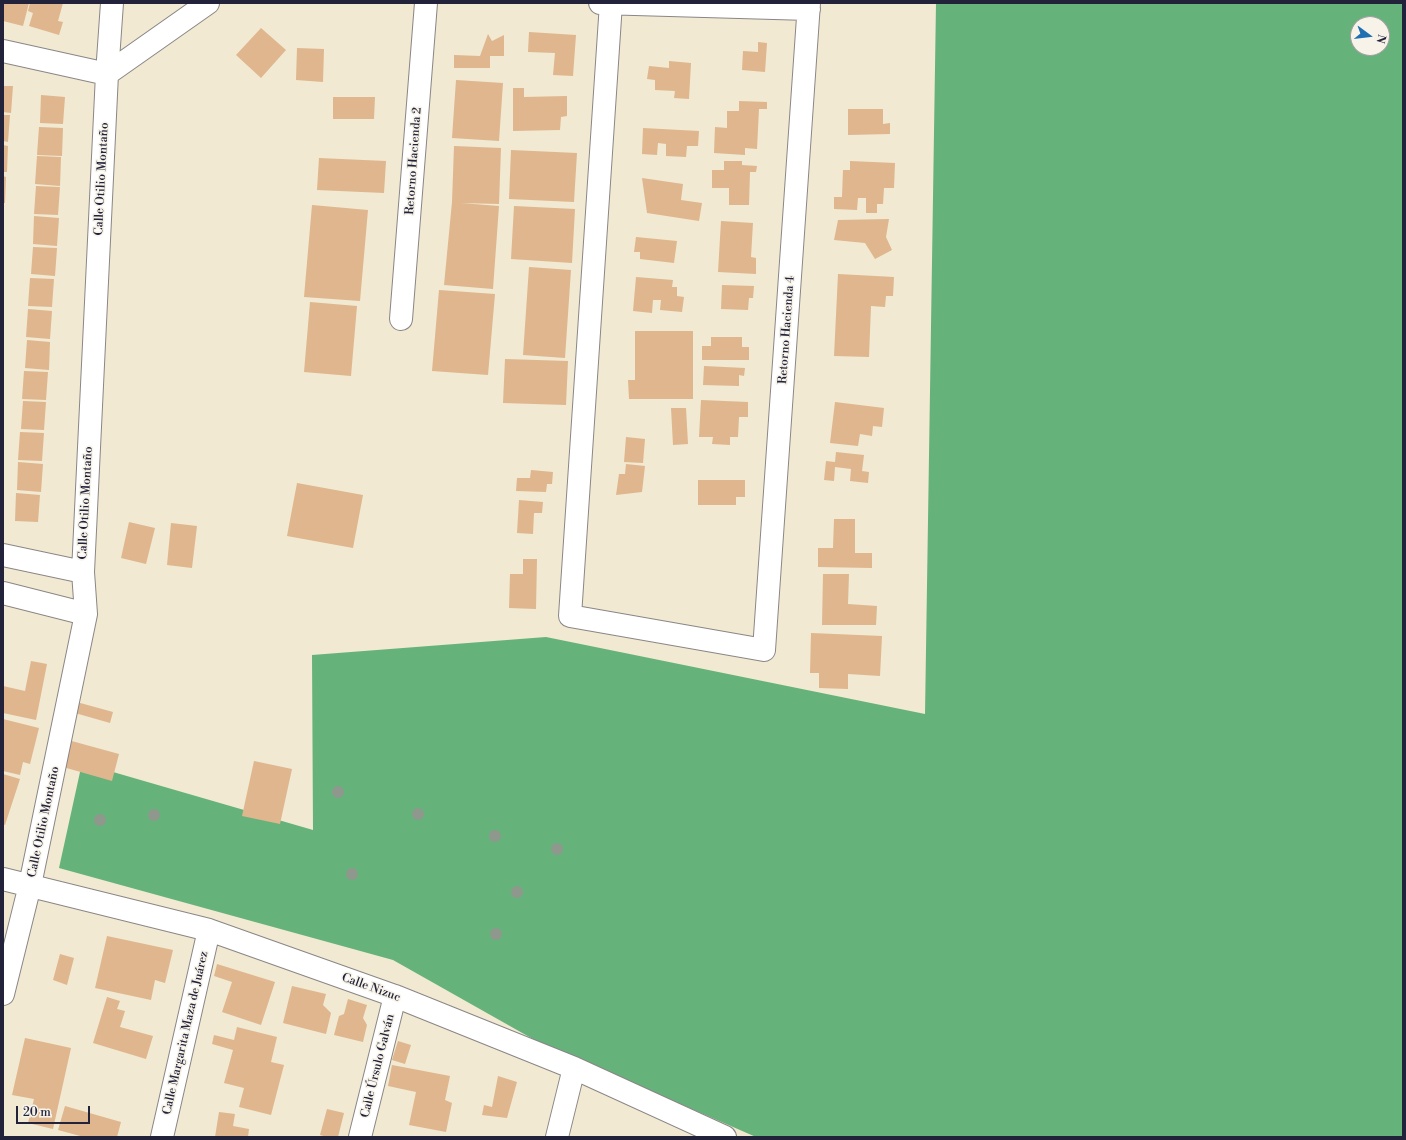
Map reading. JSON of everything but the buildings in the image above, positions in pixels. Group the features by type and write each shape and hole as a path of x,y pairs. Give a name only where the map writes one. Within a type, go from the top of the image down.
{"street":[{"name":"Calle Otilio Montaño","path":"3,994 30,885 86,614 83,572 107,74 112,3"},
{"path":"3,51 107,74 208,3"},
{"name":"Retorno Hacienda 2","path":"401,319 426,3"},
{"path":"600,3 809,6"},
{"name":"Retorno Hacienda 4","path":"611,3 570,616 764,650 809,6"},
{"path":"3,555 83,572"},
{"path":"3,593 86,614"},
{"name":"Calle Nizuc","path":"3,879 209,930 395,996 574,1068 725,1137"},
{"name":"Calle Margarita Maza de Juárez","path":"162,1137 209,930"},
{"name":"Calle Úrsulo Galván","path":"360,1137 395,996"},
{"path":"557,1137 574,1068"}],"green space":[{"path":"936,3 1403,3 1403,1137 756,1137 540,1043 393,960 59,868 82,763 313,830 312,655 546,637 925,714"}]}
